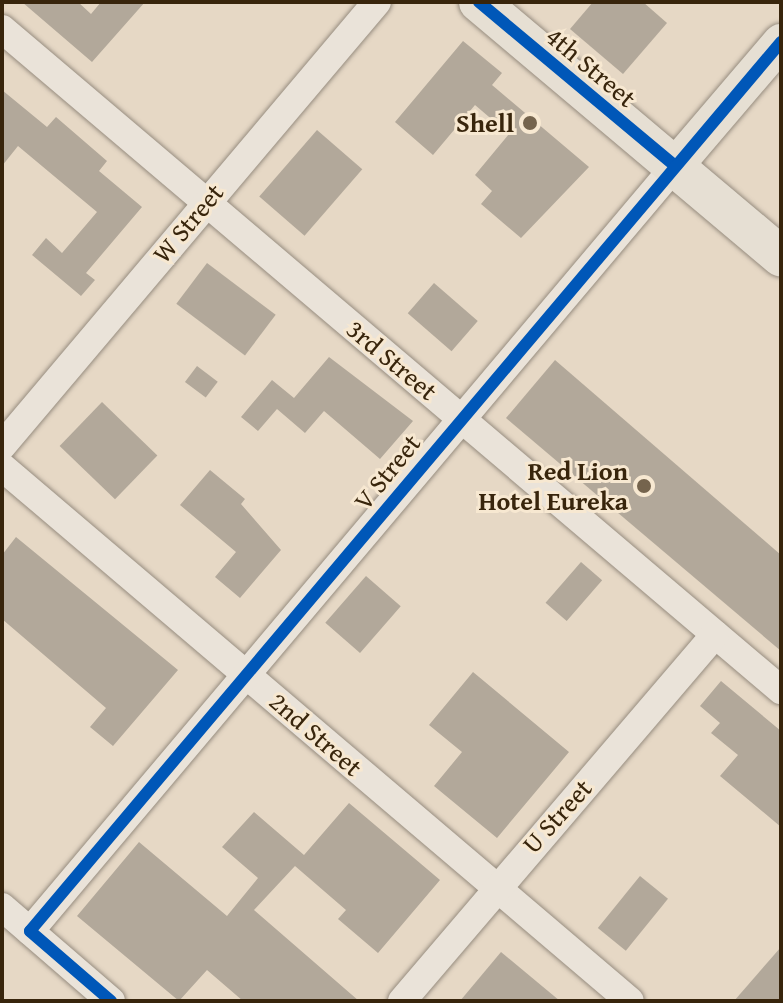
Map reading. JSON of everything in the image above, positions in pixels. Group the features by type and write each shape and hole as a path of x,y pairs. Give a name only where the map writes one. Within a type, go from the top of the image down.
{"highway":[{"name":"4th Street","path":"479,2 781,256"}],"main road":[{"name":"V Street","path":"675,166 781,42"}],"street":[{"name":"W Street","path":"2,446 377,2"},
{"name":"3rd Street","path":"2,29 781,690"},
{"name":"V Street","path":"30,931 675,166"},
{"name":"2nd Street","path":"2,467 630,1001"},
{"name":"U Street","path":"402,1001 715,634"},
{"path":"2,907 111,1001"}],"building":[{"path":"22,2 78,2 91,14 101,2 145,2 92,62"},
{"path":"593,2 643,2 667,23 623,74 570,29"},
{"path":"463,41 502,73 492,85 589,167 521,238 481,204 492,191 475,175 509,134 475,105 433,155 395,122"},
{"path":"2,90 47,127 56,117 107,161 99,171 142,207 86,273 95,280 81,296 32,255 46,238 62,253 97,212 18,146 2,166"},
{"path":"317,130 362,169 305,236 259,196"},
{"path":"207,263 276,315 245,355 176,304"},
{"path":"434,283 478,321 452,351 408,313"},
{"path":"329,357 413,421 380,459 324,411 305,433 277,409 258,431 241,417 272,380 294,398"},
{"name":"Red Lion Hotel Eureka","path":"555,360 781,555 781,651 506,418"},
{"path":"197,366 218,382 206,398 185,382"},
{"path":"102,402 157,455 115,499 60,446"},
{"path":"210,470 245,499 241,504 281,550 240,598 215,577 236,552 180,505"},
{"path":"16,537 178,670 113,746 90,727 106,708 2,619 2,555"},
{"path":"581,562 602,580 567,621 546,603"},
{"path":"366,576 401,606 360,653 325,623"},
{"path":"473,672 569,752 497,838 434,786 462,752 429,725"},
{"path":"721,681 781,731 781,827 720,776 738,755 711,733 720,723 700,706"},
{"path":"349,803 440,880 378,953 338,919 346,910 295,866 254,910 359,1001 243,1001 207,970 179,1001 77,916 139,842 227,916 258,878 222,847 254,812 304,855"},
{"path":"640,876 668,899 626,951 598,928"},
{"path":"781,947 781,1001 734,1001"},
{"path":"501,952 560,1001 460,1001"}],"cycle path":[{"path":"479,2 675,166"},
{"path":"111,1001 30,931 781,42"}],"place":[{"name":"Shell","path":"530,123"},
{"name":"Red Lion Hotel Eureka","path":"644,486"}]}
